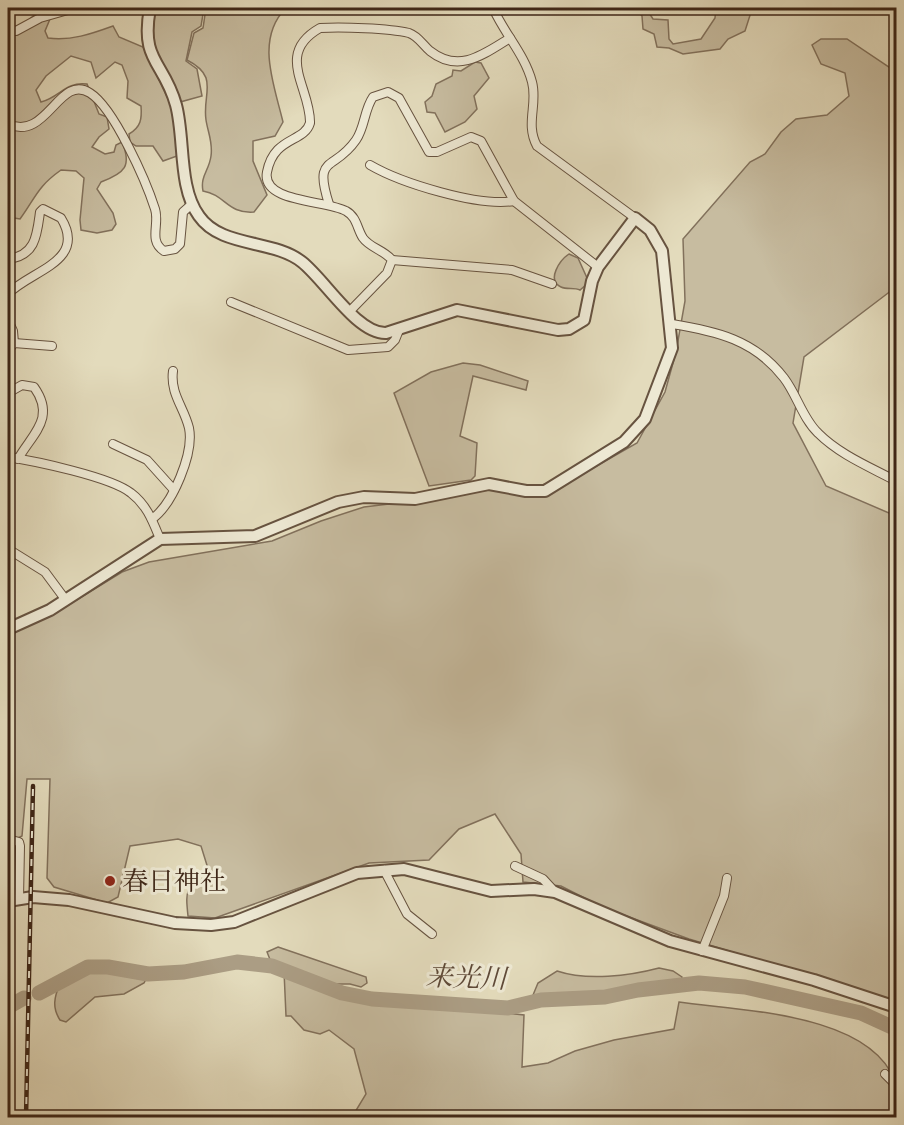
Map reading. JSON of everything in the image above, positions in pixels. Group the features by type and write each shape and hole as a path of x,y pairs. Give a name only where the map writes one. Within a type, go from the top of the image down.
{"street":[{"path":"8,29 16,31 40,18 75,8"},
{"path":"148,8 148,47 176,105 181,150 192,204 198,216 215,231 277,250 301,261 364,327 377,334 399,330 457,310 558,330 568,329 584,320 592,281 598,267 635,218"},
{"path":"8,629 50,610 160,539 255,536 338,502 364,497 415,500 489,484 526,491 545,491 624,442 645,419 671,355 672,324 662,251 650,230 537,146 530,123 533,85 529,71 493,8"},
{"path":"510,38 471,61 459,63 434,53 409,33 328,27 313,32 302,45 296,63 296,71 310,118 309,128 302,135 280,146 267,175 267,182 276,192 329,204 352,214 362,237 392,260 512,270 552,284"},
{"path":"8,124 32,125 45,117 65,94 80,89 90,93 111,116 131,154 155,208 155,238 160,249 170,251 180,244 183,212 192,204"},
{"path":"329,204 321,181 323,171 357,139 368,103 381,92 388,92 399,98 429,152 437,152 471,137 481,141 514,201 598,267"},
{"path":"370,165 403,182 493,202 514,201"},
{"path":"8,259 21,255 34,243 39,230 40,212 43,209 61,218 68,239 63,255 56,263 8,294"},
{"path":"350,311 387,273 392,260"},
{"path":"231,302 348,350 388,347 395,340 399,330"},
{"path":"8,321 13,332 14,344 8,351"},
{"path":"672,324 706,330 739,340 755,349 784,378 816,432 847,454 897,481"},
{"path":"14,344 52,346"},
{"path":"152,519 164,508 174,489 189,452 191,439 188,425 173,391 173,371"},
{"path":"8,393 22,385 34,387 43,411 42,424 18,459"},
{"path":"113,444 147,460 174,489"},
{"path":"8,457 119,485 140,501 152,519 160,539"},
{"path":"8,551 45,572 65,599"},
{"path":"8,839 19,842 21,846 19,899"},
{"path":"514,866 543,879 556,893"},
{"path":"8,901 19,899 69,900 175,923 211,925 234,922 357,873 404,869 467,887 491,891 534,889 556,893 670,941 814,980 897,1007"},
{"path":"384,870 407,914 432,934"},
{"path":"702,951 724,896 727,878"},
{"path":"885,1074 897,1086"}],"shaded area":[{"path":"155,8 204,8 201,26 192,32 186,61 197,69 202,96 180,102 152,45"},
{"path":"206,8 286,8 271,34 269,48 272,77 283,122 275,136 253,141 253,161 267,195 254,212 238,210 217,196 203,191 203,181 211,151 205,110 207,86 203,73 187,60 194,33 203,28"},
{"path":"636,8 646,8 653,19 668,20 669,39 673,44 701,39 715,18 716,8 752,9 745,31 728,39 720,49 683,54 669,48 657,47 654,34 643,29 642,16"},
{"path":"41,9 47,10 50,19 45,31 48,38 73,38 113,26 119,37 143,47 174,111 177,156 163,161 153,146 136,146 130,142 129,134 140,122 141,106 127,98 128,81 122,65 115,62 96,78 91,62 71,56 46,76 36,90 41,102 68,87 87,84 99,114 107,117 109,129 92,147 105,154 114,152 116,145 122,142 126,157 124,168 121,172 101,182 97,189 113,213 116,224 112,230 97,233 81,230 84,178 76,171 61,170 42,187 20,219 8,217 8,33 12,27 22,26"},
{"path":"821,39 847,39 889,67 896,63 896,287 804,357 793,423 826,486 896,516 896,1001 689,939 602,907 561,886 523,882 521,854 495,814 459,829 429,860 369,863 215,918 188,916 187,894 189,890 210,875 201,846 178,839 130,846 118,897 107,903 54,887 47,878 50,779 27,779 22,836 8,843 8,633 52,615 122,572 149,562 272,541 364,507 456,496 483,487 542,485 586,472 637,443 665,392 676,352 685,301 683,239 750,162 765,154 781,132 796,119 827,115 849,96 845,73 821,64 812,45"},
{"path":"475,62 481,63 489,78 474,96 477,109 465,122 445,132 435,113 427,112 425,102 432,96 436,84 452,76 453,70 461,71"},
{"path":"569,254 578,258 587,278 587,284 580,290 561,287 555,280 556,270"},
{"path":"463,363 480,365 528,381 526,390 473,376 460,436 477,443 475,476 471,480 429,486 394,393 431,372"},
{"path":"278,947 366,977 367,983 361,987 350,984 332,984 365,993 368,998 524,1015 522,1067 548,1063 575,1051 614,1040 674,1029 679,1002 801,1019 832,1028 859,1041 881,1058 895,1081 896,1117 352,1117 366,1094 354,1049 329,1030 320,1034 304,1030 291,1016 286,1016 284,971 310,977 271,962 267,952"},
{"path":"659,968 673,971 682,977 681,982 664,990 633,989 606,1003 543,1006 533,995 538,983 557,971 595,977"},
{"path":"98,971 146,979 144,983 124,994 95,997 66,1022 60,1020 55,1002 60,984 76,976"}],"waterway":[{"name":"来光川","path":"39,993 88,967 108,967 148,974 184,972 237,962 272,966 342,993 372,999 508,1008 541,1000 605,997 638,990 699,983 745,987 861,1013 896,1029"},
{"name":"来光川","path":"8,1007 24,998"}],"railway":[{"path":"26,1118 33,786"}],"place":[{"name":"春日神社","path":"110,881"}]}
